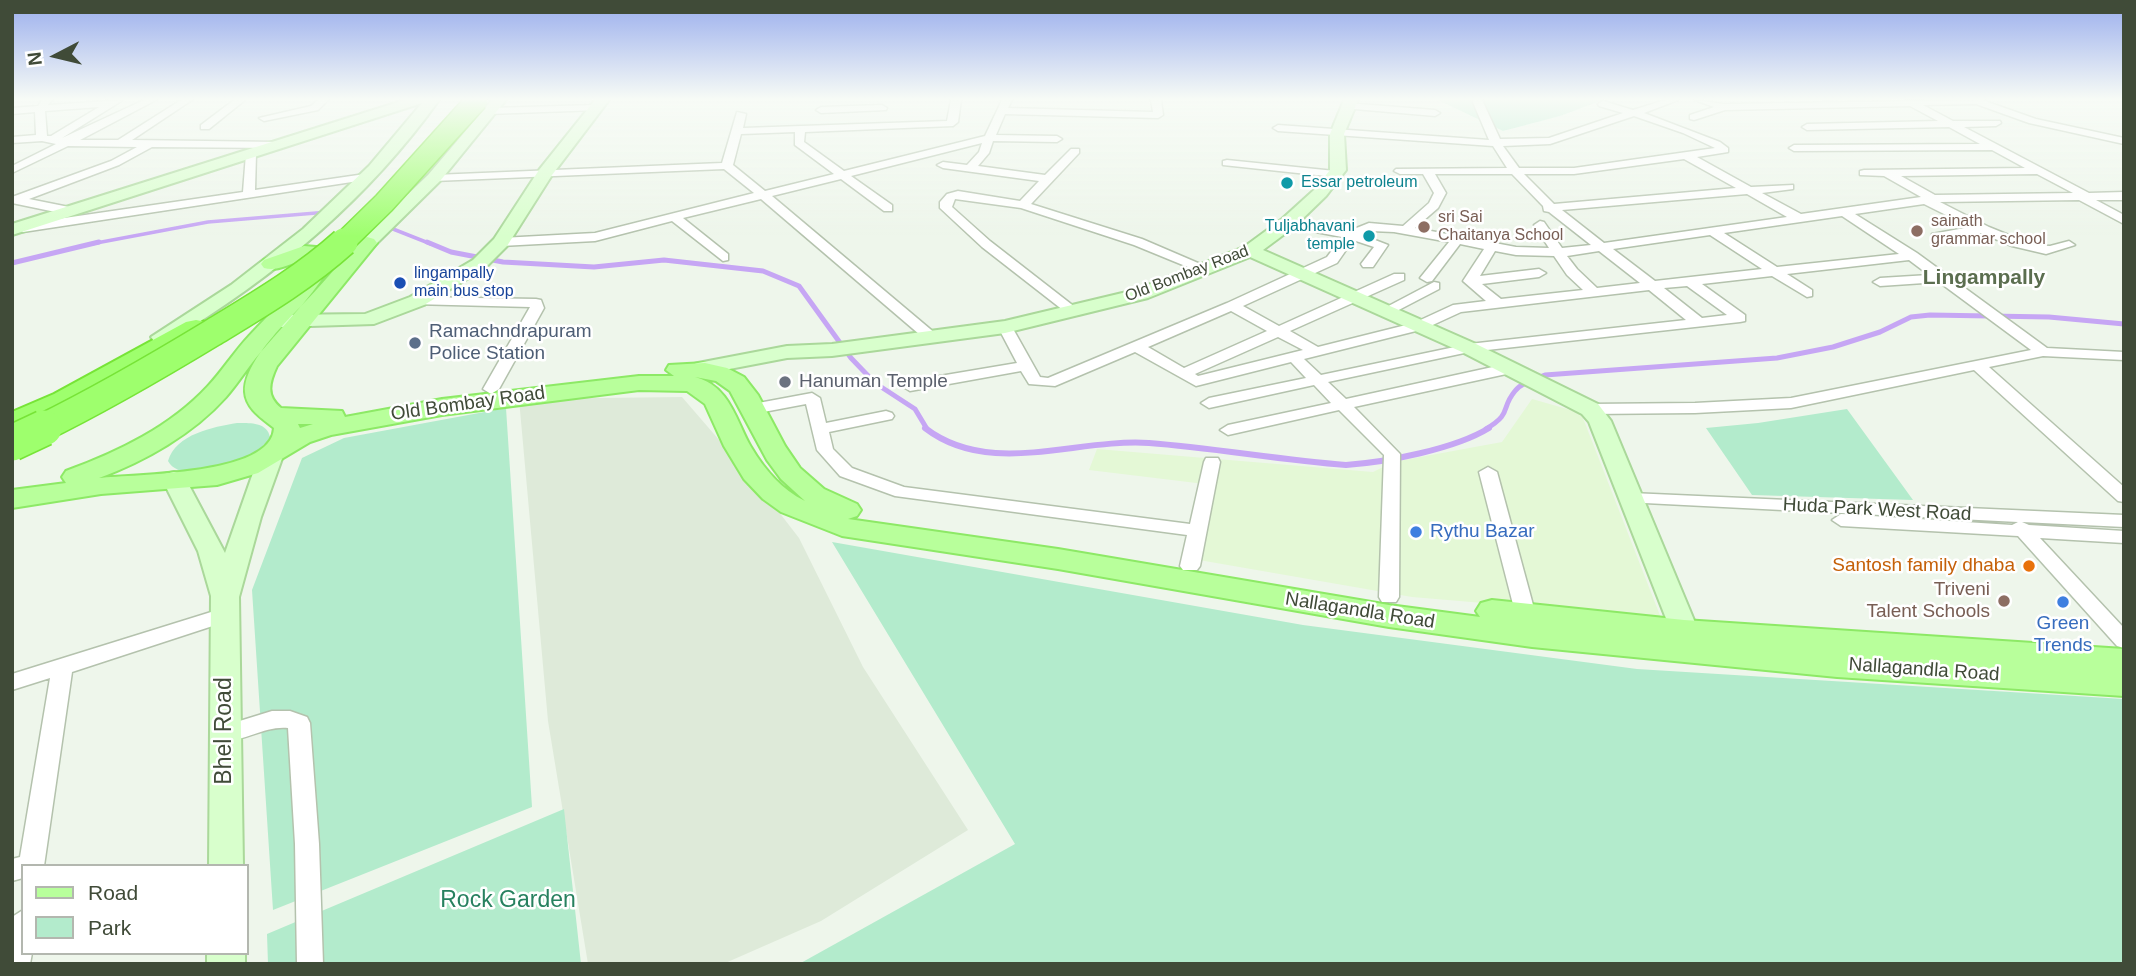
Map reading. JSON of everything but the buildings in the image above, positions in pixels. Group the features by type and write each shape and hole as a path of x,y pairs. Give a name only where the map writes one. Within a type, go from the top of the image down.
{"highway":[{"path":"12,424 65,400 160,348 309,256 347,222 417,146"},
{"path":"12,443 58,421 174,356 276,294 351,236 444,146"}],"main road":[{"path":"308,233 373,236"},
{"path":"12,498 114,464 164,435 211,398 256,341 287,321 343,272 373,236"},
{"path":"271,264 304,252 324,253 326,257 287,321 258,383 256,392 272,416 286,426 287,433 274,452"},
{"path":"305,290 343,272"},
{"path":"665,376 727,384"},
{"name":"Old Bombay Road","path":"272,416 333,416 491,389 665,376"},
{"name":"Old Bombay Road","path":"12,498 101,486 217,477 248,467 302,436 354,421 665,376"},
{"name":"Nallagandla Road","path":"665,376 693,384 716,400 743,455 773,493 791,506 848,520 1389,616 1532,636 2124,661"},
{"name":"Nallagandla Road","path":"727,384 794,479 848,520 1190,566 1526,615 1689,642 2124,683"}],"street":[{"path":"12,170 65,146"},
{"path":"14,200 115,163 146,146"},
{"path":"14,229 277,146"},
{"path":"12,414 99,371 204,313 308,233 393,146"},
{"path":"373,236 434,178 461,146"},
{"path":"287,321 367,320 417,301 479,264 499,244 566,146"},
{"path":"727,166 732,146"},
{"path":"802,146 888,208"},
{"path":"499,244 595,237 958,146"},
{"path":"969,169 984,153 986,146"},
{"path":"1227,163 1335,174 1338,170 1338,146"},
{"path":"1498,146 1515,172 1548,208 1699,323"},
{"path":"1401,171 1574,171 1724,148 1720,146"},
{"path":"1835,146 1840,149"},
{"path":"1992,146 2124,220"},
{"path":"1794,148 1995,147"},
{"path":"1023,205 1075,151"},
{"path":"249,193 251,154"},
{"path":"1685,155 1800,219"},
{"path":"943,165 1048,179"},
{"path":"434,178 727,166 931,337"},
{"path":"1406,230 1434,205 1440,193 1427,171"},
{"path":"1864,173 2039,171"},
{"path":"14,229 369,172"},
{"path":"1887,173 1983,229 2034,249 2048,250 2069,244"},
{"name":"Old Bombay Road","path":"727,384 833,349 1005,327 1141,294 1250,251 1288,223 1321,193 1335,174"},
{"path":"1548,208 1789,187"},
{"path":"1073,311 986,244 946,208 946,202 951,196 1023,205 1177,256 1205,269"},
{"path":"1005,327 1034,381 1050,383 1232,306 1332,260 1350,234 1369,227 1406,230 1528,252 1558,252 1931,200 2124,196"},
{"path":"14,200 70,211"},
{"path":"1844,212 1912,256 2043,352"},
{"path":"673,216 723,257"},
{"path":"1288,223 1350,234 1382,246 1368,264"},
{"path":"1540,225 1572,272 1595,293"},
{"path":"1936,237 1983,229"},
{"path":"1711,230 1807,293"},
{"path":"1386,311 1430,282 1457,240"},
{"path":"1470,281 1492,246"},
{"path":"1250,251 1469,348 1590,408 1601,421 1689,642"},
{"path":"1135,346 1196,381 1419,326 1458,308 1912,256"},
{"path":"1470,281 1539,274"},
{"path":"1183,374 1399,277"},
{"path":"1880,282 1943,278"},
{"path":"1470,281 1497,303"},
{"path":"1209,403 1469,348 1740,318 1691,282"},
{"path":"417,301 536,303 537,307 491,389"},
{"path":"1232,306 1315,351"},
{"path":"1590,408 1695,408 1791,403 2043,352 2124,356"},
{"path":"1294,357 1389,448 1392,454 1389,597"},
{"path":"1977,365 2124,497"},
{"path":"910,386 1024,366"},
{"path":"1228,430 1516,371"},
{"path":"727,384 812,398 825,450 846,472 901,492 1197,531"},
{"path":"820,429 886,416"},
{"path":"224,606 240,542 274,452"},
{"path":"1190,566 1212,462"},
{"path":"1488,472 1526,615"},
{"path":"174,479 211,551 224,606"},
{"name":"Huda Park West Road","path":"1633,503 2124,522"},
{"name":"Huda Park West Road","path":"1633,503 2124,537"},
{"path":"2010,516 2124,641"},
{"path":"12,682 62,667 224,606"},
{"name":"Bhel Road","path":"224,606 226,864"},
{"path":"24,864 62,667"},
{"path":"225,734 275,718 289,718 299,723 307,844 310,964"},
{"path":"17,964 21,936"}],"shaded area":[{"path":"682,397 758,485 799,538 863,667 968,830 821,921 723,964 588,964 548,721 519,399"},
{"name":"Rythu Bazar","path":"1532,399 1581,413 1661,618 1412,597 1199,560 1213,485 1089,470 1097,449 1373,472 1393,462 1502,442"}],"green space":[{"path":"506,408 532,807 273,910 252,590 302,458 344,438"},
{"path":"1847,409 1913,500 1752,495 1706,428 1758,423"},
{"path":"237,423 262,426 270,437 251,455 203,472 176,469 168,461 179,444 196,433"},
{"path":"832,542 1303,625 1637,669 2124,699 2124,964 799,964 1015,844"},
{"name":"Rock Garden","path":"564,809 581,964 268,964 267,934"}],"waterway":[{"path":"91,244 208,222 328,212"},
{"path":"388,227 431,244"},
{"path":"12,263 99,242"},
{"path":"427,242 451,252 503,262 594,267 664,260 763,271 799,286 851,358 875,383 915,409 927,429"},
{"path":"1486,429 1500,419 1518,388 1545,375 1777,358 1833,347 1880,332 1911,317 1930,315 2049,317 2124,324"},
{"path":"925,428 950,443 977,451 1034,452 1121,443 1149,443 1346,465 1381,461 1440,448 1489,428"}],"place":[{"name":"Essar petroleum","path":"1287,183"},
{"name":"sri Sai Chaitanya School","path":"1424,227"},
{"name":"sainath grammar school","path":"1917,231"},
{"name":"Tuljabhavani temple","path":"1369,236"},
{"name":"lingampally main bus stop","path":"400,283"},
{"name":"Ramachndrapuram Police Station","path":"415,343"},
{"name":"Hanuman Temple","path":"785,382"},
{"name":"Rythu Bazar","path":"1416,532"},
{"name":"Santosh family dhaba","path":"2029,566"},
{"name":"Triveni Talent Schools","path":"2004,601"},
{"name":"Green Trends","path":"2063,602"}],"district":[{"name":"Lingampally","path":"1984,278"}]}
